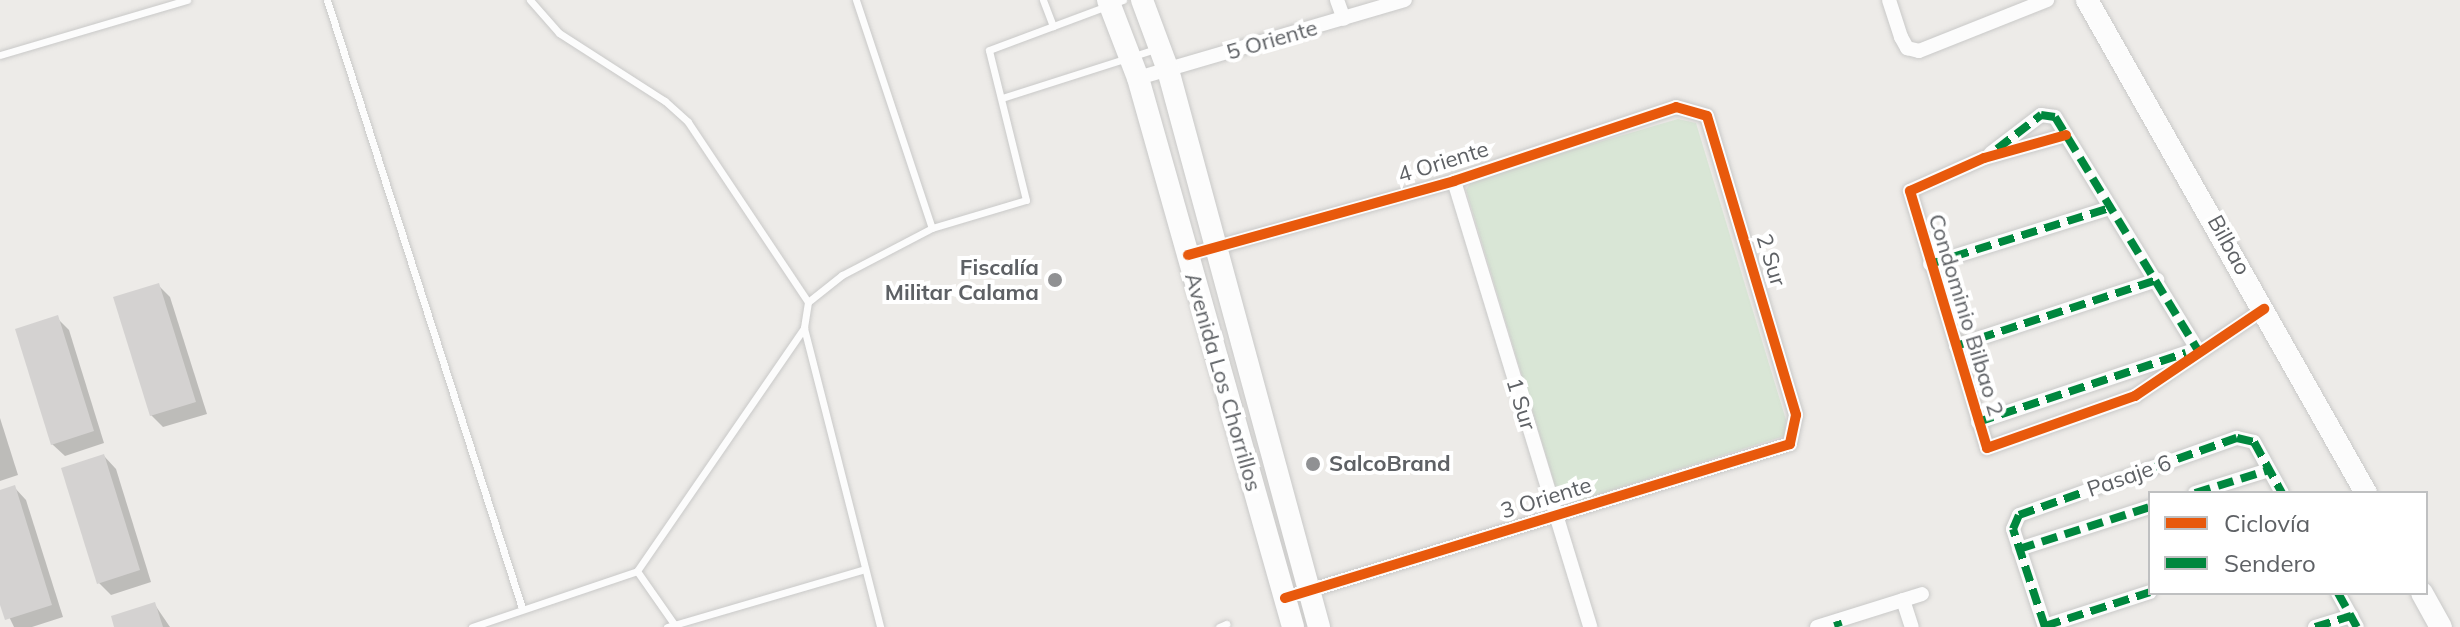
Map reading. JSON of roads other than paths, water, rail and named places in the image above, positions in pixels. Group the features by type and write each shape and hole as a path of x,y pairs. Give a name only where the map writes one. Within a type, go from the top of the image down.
{"street":[{"name":"Avenida Los Chorrillos","path":"1142,0 1168,70 1319,627"},
{"path":"1337,0 1344,19"},
{"name":"5 Oriente","path":"1138,78 1405,0"},
{"path":"1889,0 1901,37 1913,50 2022,4 2047,0"},
{"name":"Bilbao","path":"2087,0 2365,491"},
{"name":"Avenida Los Chorrillos","path":"1114,2 1293,627"},
{"name":"4 Oriente","path":"1188,255 1454,181 1676,107 1707,116"},
{"name":"Condominio Bilbao 2","path":"1984,158 2045,113 2055,117 2197,349"},
{"name":"2 Sur","path":"1707,116 1796,415"},
{"name":"Condominio Bilbao 2","path":"2066,135 1984,158 1918,183 1910,191 1910,203 1987,448 2135,396 2197,349 2264,309"},
{"name":"1 Sur","path":"1454,181 1590,627"},
{"name":"Condominio Bilbao 2","path":"1930,264 2110,208"},
{"name":"Condominio Bilbao 2","path":"1956,346 2157,280"},
{"name":"Condominio Bilbao 2","path":"1978,422 2197,349"},
{"name":"3 Oriente","path":"1285,598 1790,444 1796,415"},
{"name":"Pasaje 6","path":"2148,508 2019,549 2013,522 2083,492 2237,438 2249,439 2269,470 2201,491"},
{"path":"1242,449 1269,442"},
{"path":"2269,470 2281,491"},
{"path":"2019,549 2045,626 2148,593"},
{"path":"1817,627 1838,624 1922,594"},
{"path":"2315,627 2354,622 2339,595"},
{"path":"2423,595 2441,627"},
{"path":"1903,600 1912,627"}],"lane":[{"path":"0,55 187,0"},
{"path":"327,0 522,608"},
{"path":"530,0 559,33 665,101 688,122 808,302 804,328 880,627"},
{"path":"856,0 932,228"},
{"path":"1043,0 1053,26"},
{"path":"808,302 842,275 932,228 1026,200 989,50 1114,2"},
{"path":"1002,98 1160,48"},
{"path":"472,627 637,571 804,328"},
{"path":"637,571 670,626 865,569"}],"place":[{"name":"Fiscalía Militar Calama","path":"1055,280"},
{"name":"SalcoBrand","path":"1313,464"}]}
